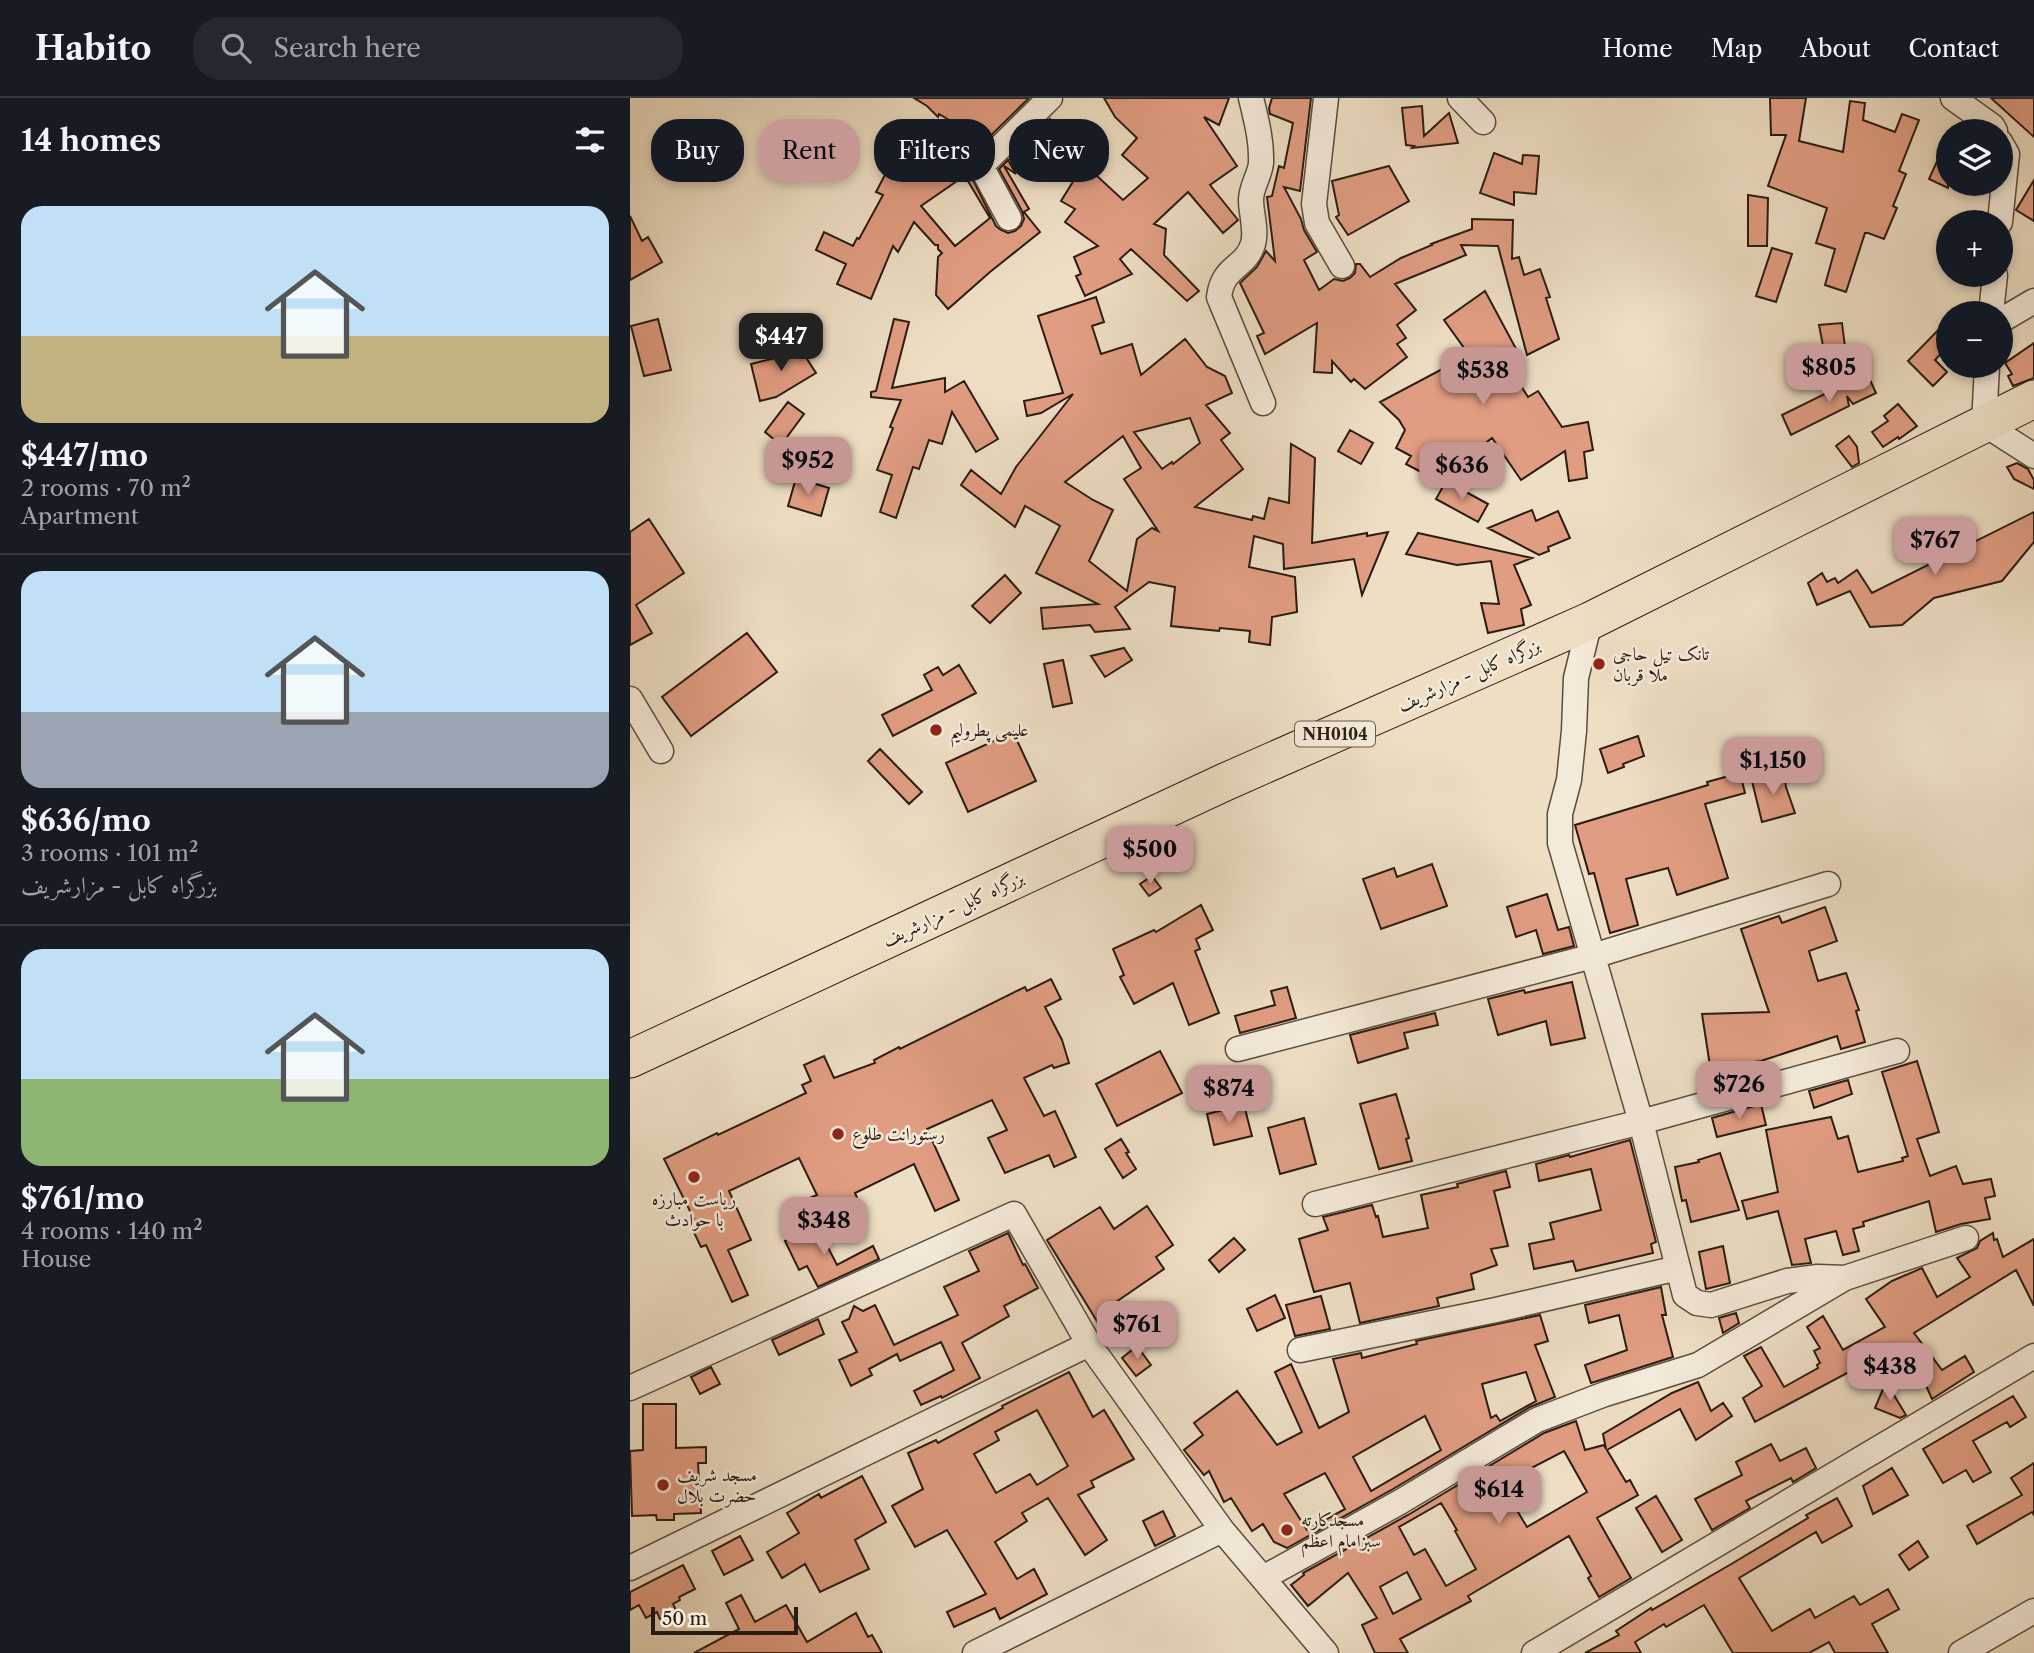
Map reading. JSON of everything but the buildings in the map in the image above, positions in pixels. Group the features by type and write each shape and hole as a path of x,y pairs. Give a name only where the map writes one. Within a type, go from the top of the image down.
{"highway":[{"name":"بزرگراه کابل - مزارشریف","path":"630,1059 1225,782 1590,621 2034,399"}],"street":[{"path":"1009,218 981,166 1049,98"},
{"path":"1251,98 1259,132 1261,165 1251,200 1253,242 1247,257 1226,275 1220,284 1219,297 1263,403"},
{"path":"1326,98 1314,204 1317,223 1342,266"},
{"path":"1460,98 1483,122"},
{"path":"1953,98 1982,119"},
{"path":"2013,313 2034,301"},
{"path":"1986,378 1984,425 2034,456"},
{"path":"1590,621 1576,678 1574,731 1569,780 1560,814 1560,843 1641,1122 1685,1295 1697,1303 1711,1305 1787,1281 1818,1277 1845,1278"},
{"path":"630,699 662,751"},
{"path":"1238,1049 1593,956 1828,884"},
{"path":"1315,1204 1641,1122 1898,1051"},
{"path":"630,1388 1014,1214 1089,1344 1223,1530 1326,1653"},
{"path":"1263,1578 1401,1502 1537,1420 1605,1394 1698,1366 1845,1278 1966,1238"},
{"path":"1300,1350 1496,1310 1678,1268"},
{"path":"630,1569 1089,1344"},
{"path":"1534,1653 2034,1356"},
{"path":"975,1653 1223,1530"},
{"path":"1961,1653 2034,1611"}],"place":[{"name":"تانک تیل حاجی ملا قربان","path":"1599,664"},
{"name":"علیمی پطرولیم","path":"936,730"},
{"name":"رستورانت طلوع","path":"838,1134"},
{"name":"ریاست مبارزه با حوادث","path":"694,1177"},
{"name":"مسجد شریف حضرت بلال","path":"663,1485"},
{"name":"مسجدکارته سبزامام اعظم","path":"1287,1530"}]}
